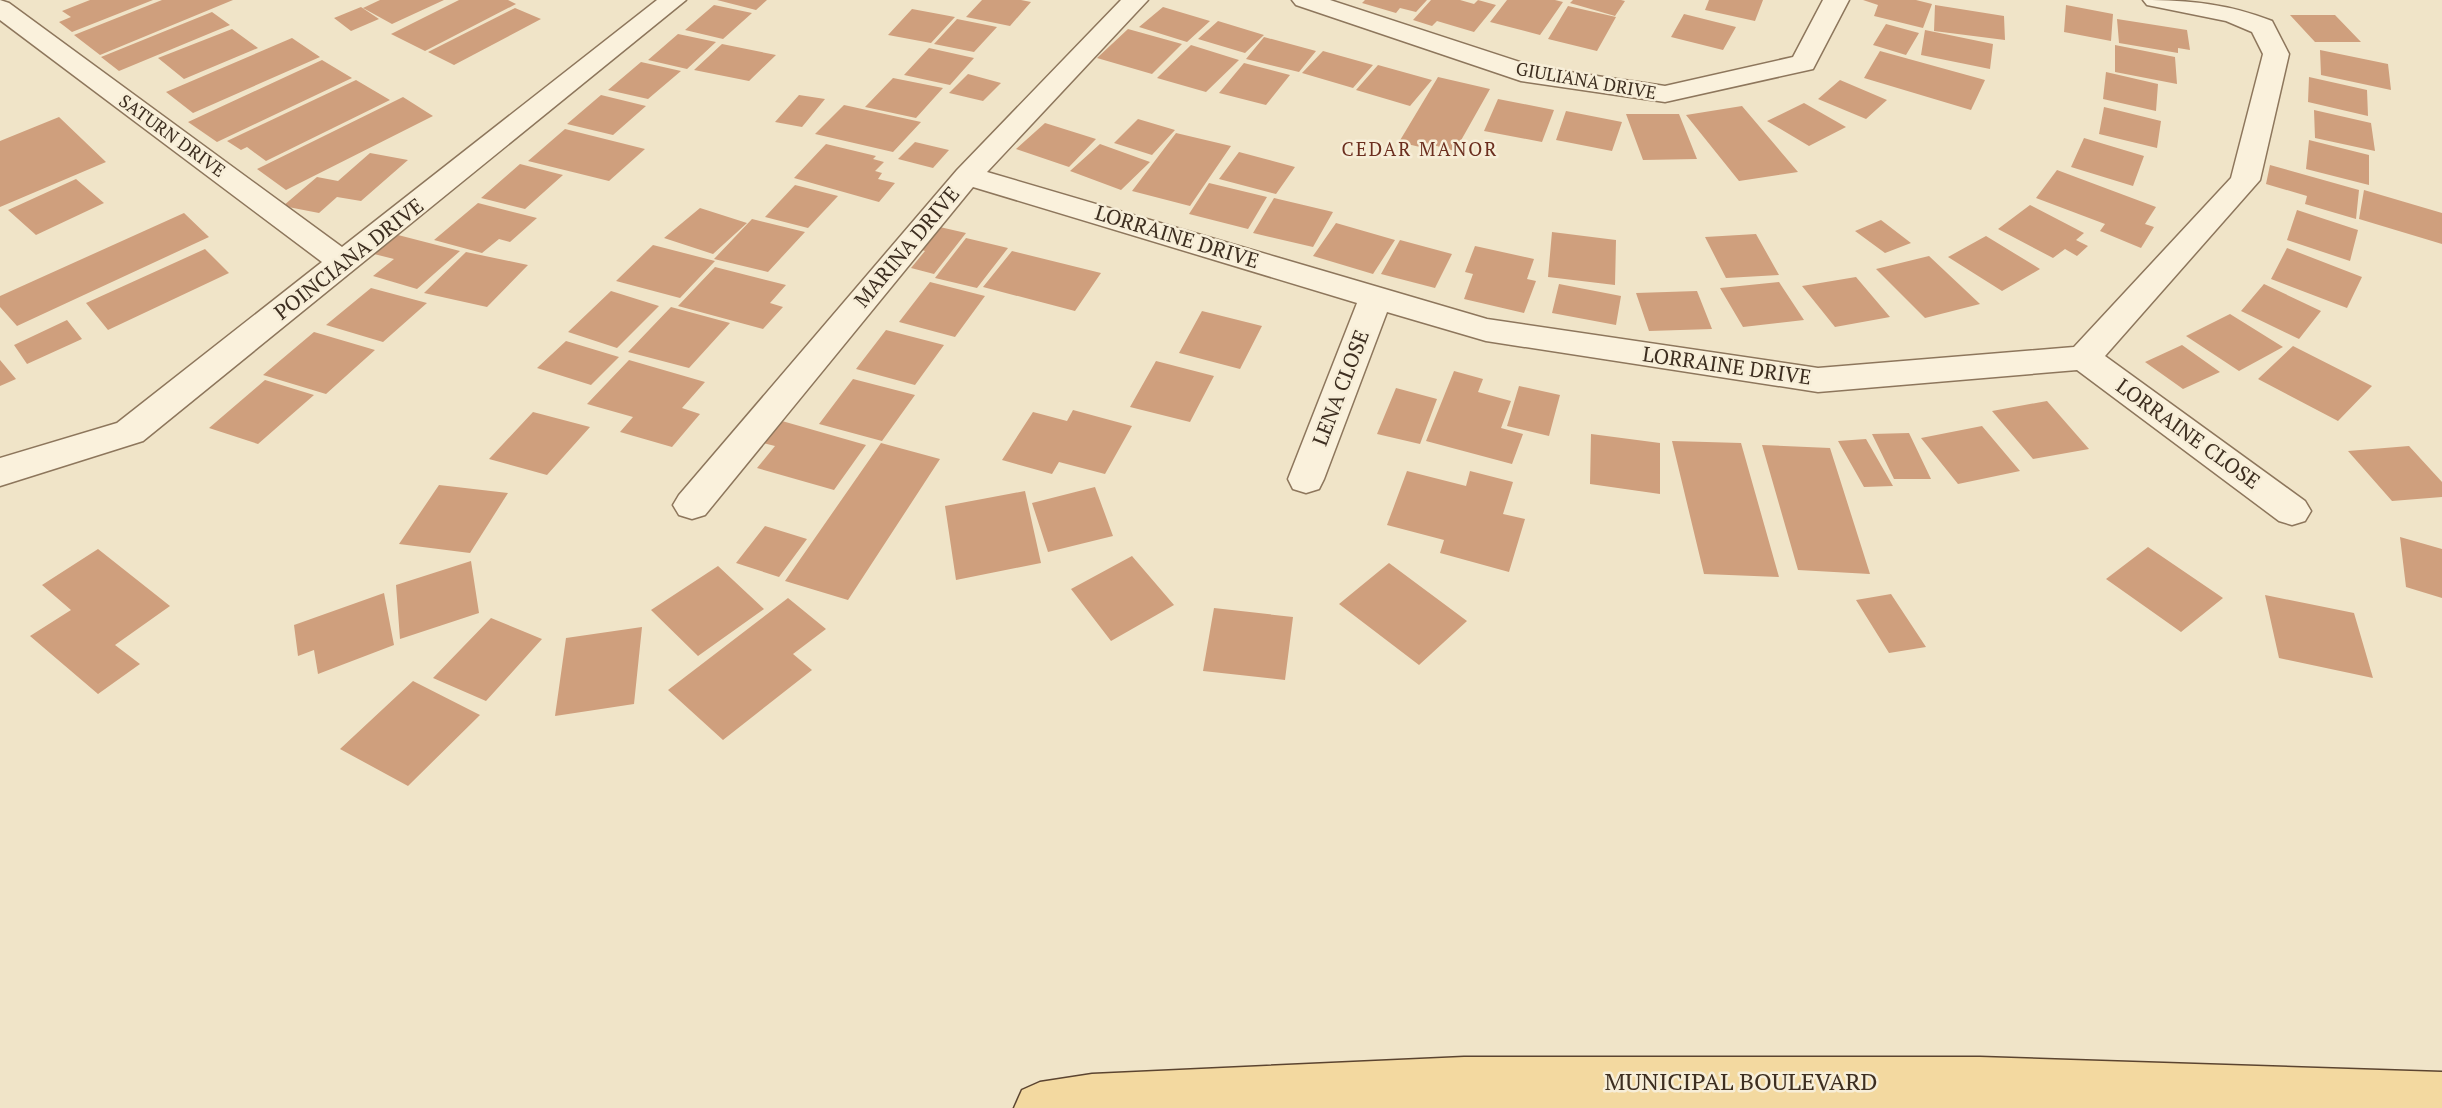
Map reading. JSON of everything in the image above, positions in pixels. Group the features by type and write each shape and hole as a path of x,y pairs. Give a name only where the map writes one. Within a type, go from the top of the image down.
{"main road":[{"name":"MUNICIPAL BOULEVARD","path":"1040,1108 1092,1100 1464,1082 1980,1082 2442,1098"}],"street":[{"name":"MARINA DRIVE","path":"692,505 967,176 1135,0"},
{"name":"GIULIANA DRIVE","path":"1306,0 1531,75 1665,94 1803,62 1836,0"},
{"path":"2084,358 2245,180 2276,54 2263,27 2233,15 2156,0"},
{"name":"POINCIANA DRIVE","path":"0,472 130,432 344,263 656,4"},
{"name":"SATURN DRIVE","path":"0,8 344,263"},
{"name":"LORRAINE DRIVE","path":"967,176 1486,330 1818,380 2084,358"},
{"name":"LENA CLOSE","path":"1306,479 1377,297"},
{"name":"LORRAINE CLOSE","path":"2084,358 2292,511"}],"building":[{"path":"90,0 153,0 72,32 59,22 71,17 62,11"},
{"path":"162,0 233,0 100,55 74,35"},
{"path":"380,0 444,0 392,24 363,8"},
{"path":"459,0 508,0 516,4 425,51 391,34"},
{"path":"717,0 767,0 756,10"},
{"path":"982,0 1031,2 1010,26 966,17"},
{"path":"1365,0 1427,0 1416,12 1400,8 1396,13 1362,3"},
{"path":"1431,0 1460,0 1474,4 1478,0 1496,5 1474,32 1437,21 1432,26 1413,20"},
{"path":"1507,0 1563,2 1540,35 1490,22"},
{"path":"1573,0 1625,1 1615,16 1570,3"},
{"path":"1709,0 1763,0 1755,21 1705,10"},
{"path":"1863,0 1916,0 1932,4 1923,28 1874,16 1878,5"},
{"path":"714,5 752,13 723,39 685,30"},
{"path":"1935,5 2004,16 2005,40 1934,31"},
{"path":"2066,5 2113,14 2111,41 2064,32"},
{"path":"1568,6 1616,17 1597,51 1548,39"},
{"path":"361,7 379,19 351,31 334,18"},
{"path":"1163,7 1210,21 1187,42 1139,27"},
{"path":"515,8 541,19 454,65 428,52"},
{"path":"912,9 955,17 931,43 888,35"},
{"path":"212,12 230,25 119,71 101,57"},
{"path":"1684,14 1736,27 1723,50 1671,37"},
{"path":"2290,15 2335,15 2361,42 2315,42"},
{"path":"957,19 997,27 974,52 934,44"},
{"path":"2117,19 2187,30 2190,50 2178,48 2178,53 2119,43"},
{"path":"1218,21 1264,35 1245,53 1198,39"},
{"path":"1886,24 1919,33 1906,55 1873,45"},
{"path":"232,29 258,48 184,79 158,58"},
{"path":"1128,29 1182,44 1152,74 1097,58"},
{"path":"1925,30 1993,44 1990,69 1921,55"},
{"path":"678,34 716,42 687,69 648,60"},
{"path":"1264,37 1316,51 1299,72 1246,59"},
{"path":"292,38 320,57 193,113 166,92"},
{"path":"722,44 776,55 749,81 694,70"},
{"path":"1191,45 1239,60 1206,92 1157,78"},
{"path":"2115,45 2175,57 2177,84 2115,72"},
{"path":"929,48 974,58 950,85 904,75"},
{"path":"2320,50 2388,64 2391,90 2321,75"},
{"path":"1323,51 1373,65 1353,88 1302,73"},
{"path":"1880,51 1985,80 1971,110 1864,78"},
{"path":"322,60 352,78 217,142 188,122"},
{"path":"641,62 681,71 648,99 608,90"},
{"path":"1244,63 1290,75 1266,105 1219,93"},
{"path":"1378,65 1432,80 1410,106 1356,90"},
{"path":"2106,72 2158,84 2156,111 2103,99"},
{"path":"968,74 1001,83 983,101 949,93"},
{"path":"1438,77 1490,89 1455,151 1426,143 1424,148 1399,142"},
{"path":"2309,77 2367,90 2368,116 2308,102"},
{"path":"893,78 943,88 916,118 865,107"},
{"path":"356,80 390,100 266,161 247,147 241,150 227,141"},
{"path":"1840,80 1887,100 1866,119 1818,99"},
{"path":"601,95 646,106 613,135 567,124"},
{"path":"799,95 825,99 802,127 775,122"},
{"path":"403,97 433,116 286,190 257,169"},
{"path":"1498,99 1554,110 1542,142 1484,131"},
{"path":"1804,103 1846,127 1809,146 1767,121"},
{"path":"844,105 921,122 893,152 815,134"},
{"path":"1742,106 1798,172 1739,181 1686,115"},
{"path":"2104,107 2161,121 2157,148 2099,134"},
{"path":"2314,110 2371,123 2375,151 2315,138"},
{"path":"1566,111 1622,122 1612,151 1556,140"},
{"path":"1626,114 1679,114 1697,159 1643,160"},
{"path":"59,117 106,162 0,207 0,141"},
{"path":"1138,119 1175,130 1152,155 1114,143"},
{"path":"1045,123 1096,139 1069,167 1016,149"},
{"path":"565,129 645,149 609,181 528,161"},
{"path":"1176,133 1231,146 1190,206 1132,191"},
{"path":"2084,138 2144,156 2133,186 2071,167"},
{"path":"2309,140 2369,155 2369,185 2306,169"},
{"path":"915,142 949,150 933,168 898,159"},
{"path":"826,144 876,156 873,159 884,162 875,171 882,173 878,179 895,183 879,202 794,178"},
{"path":"1100,144 1150,162 1121,190 1070,171"},
{"path":"1239,152 1295,167 1276,194 1219,179"},
{"path":"370,153 408,160 361,201 337,197 319,213 283,206 317,177 338,181"},
{"path":"520,164 563,175 525,209 481,198"},
{"path":"2270,165 2359,190 2356,219 2305,204 2307,196 2266,184"},
{"path":"2057,170 2156,207 2145,224 2154,227 2141,248 2100,231 2105,224 2036,198"},
{"path":"76,179 104,203 36,235 8,210"},
{"path":"1209,183 1267,197 1248,229 1189,214"},
{"path":"795,185 838,196 808,228 765,217"},
{"path":"2364,190 2442,213 2442,244 2359,219"},
{"path":"1274,198 1333,212 1313,247 1253,233"},
{"path":"478,203 537,218 510,242 499,239 482,253 434,240"},
{"path":"2030,205 2084,233 2076,240 2088,246 2077,256 2065,249 2053,258 1998,229"},
{"path":"700,208 747,223 713,254 664,238"},
{"path":"2297,210 2358,230 2350,261 2287,240"},
{"path":"184,213 209,237 17,326 0,307 0,296"},
{"path":"752,219 805,232 768,272 714,259"},
{"path":"1881,220 1911,243 1885,253 1855,231"},
{"path":"1336,223 1395,240 1373,274 1313,256"},
{"path":"931,225 966,233 934,274 911,268 925,251 913,247"},
{"path":"1552,232 1616,240 1615,285 1548,277"},
{"path":"1756,234 1779,275 1726,278 1705,237"},
{"path":"398,235 460,251 417,289 373,276 394,259 374,254"},
{"path":"1986,236 2040,269 2002,291 1948,257"},
{"path":"966,238 1008,248 977,288 935,278"},
{"path":"1400,240 1452,254 1435,288 1381,274"},
{"path":"653,245 715,261 680,298 616,281"},
{"path":"1475,246 1534,259 1527,279 1536,281 1524,313 1464,299 1473,274 1465,272"},
{"path":"2287,248 2362,277 2347,308 2271,279"},
{"path":"205,249 229,273 108,330 86,303"},
{"path":"1012,251 1101,273 1075,311 983,287"},
{"path":"466,252 528,265 487,307 424,293"},
{"path":"1929,256 1980,304 1925,318 1876,269"},
{"path":"715,267 786,285 770,303 783,307 763,329 678,306"},
{"path":"1856,277 1890,317 1835,327 1802,286"},
{"path":"930,282 985,296 955,337 899,322"},
{"path":"1779,282 1804,320 1743,327 1720,288"},
{"path":"1559,284 1621,296 1616,325 1552,313"},
{"path":"2264,284 2321,311 2299,339 2241,311"},
{"path":"371,288 427,303 383,342 326,325"},
{"path":"611,291 659,306 617,348 568,332"},
{"path":"1697,291 1712,329 1649,331 1636,293"},
{"path":"671,307 730,323 689,368 628,352"},
{"path":"1202,311 1262,326 1240,369 1179,353"},
{"path":"2230,314 2283,347 2239,371 2186,336"},
{"path":"67,320 82,339 27,364 14,345"},
{"path":"886,330 944,345 915,385 856,369"},
{"path":"314,332 375,350 326,394 263,375"},
{"path":"566,341 619,357 591,385 537,368"},
{"path":"2182,345 2220,372 2183,389 2145,362"},
{"path":"2293,346 2372,386 2338,421 2258,379"},
{"path":"0,360 16,379 0,386"},
{"path":"629,360 705,382 682,408 700,414 672,447 620,432 633,417 587,404"},
{"path":"1156,361 1214,376 1190,422 1130,407"},
{"path":"1454,371 1483,379 1478,392 1511,401 1501,428 1523,434 1512,464 1426,441"},
{"path":"853,379 915,395 882,441 819,424"},
{"path":"265,380 314,395 258,444 209,428"},
{"path":"1519,386 1560,395 1549,436 1507,426"},
{"path":"1396,388 1437,399 1420,444 1377,434"},
{"path":"2047,401 2089,449 2033,459 1992,411"},
{"path":"1073,410 1132,426 1105,474 1059,462 1052,474 1002,460 1033,412 1067,421"},
{"path":"533,412 590,427 547,475 489,459"},
{"path":"768,417 866,445 834,490 757,468 775,446 751,440"},
{"path":"1982,426 2020,471 1958,484 1921,438"},
{"path":"1909,433 1931,479 1894,479 1872,434"},
{"path":"1591,434 1660,443 1660,494 1590,484"},
{"path":"1866,439 1893,486 1864,487 1838,441"},
{"path":"1672,441 1741,443 1779,577 1704,574"},
{"path":"881,443 940,459 848,600 785,581"},
{"path":"1762,445 1830,448 1870,574 1798,570"},
{"path":"2409,446 2442,482 2442,497 2392,501 2348,451"},
{"path":"1407,471 1466,486 1470,471 1513,482 1503,514 1525,519 1509,572 1440,553 1444,540 1387,525"},
{"path":"439,485 508,493 470,553 399,544"},
{"path":"1095,487 1113,536 1048,552 1032,503"},
{"path":"1025,491 1041,563 956,580 945,506"},
{"path":"765,526 807,539 779,577 736,563"},
{"path":"2400,537 2442,549 2442,598 2406,587"},
{"path":"2148,547 2223,598 2181,632 2106,579"},
{"path":"98,549 170,606 115,645 140,664 98,694 30,636 71,610 42,585"},
{"path":"1132,556 1174,605 1111,641 1071,589"},
{"path":"471,561 479,613 400,639 396,585"},
{"path":"1389,563 1467,621 1419,665 1339,604"},
{"path":"718,566 764,609 698,656 651,610"},
{"path":"384,593 394,645 318,674 314,650 298,656 294,625"},
{"path":"1891,594 1926,647 1889,653 1856,600"},
{"path":"2265,595 2354,613 2373,678 2279,658"},
{"path":"788,598 826,629 793,654 812,670 723,740 668,690"},
{"path":"1214,608 1293,617 1285,680 1203,671"},
{"path":"491,618 542,639 486,701 433,678"},
{"path":"642,627 634,704 555,716 566,638"},
{"path":"413,681 480,715 408,786 340,749"}],"district":[{"name":"CEDAR MANOR","path":"1420,149"}]}
